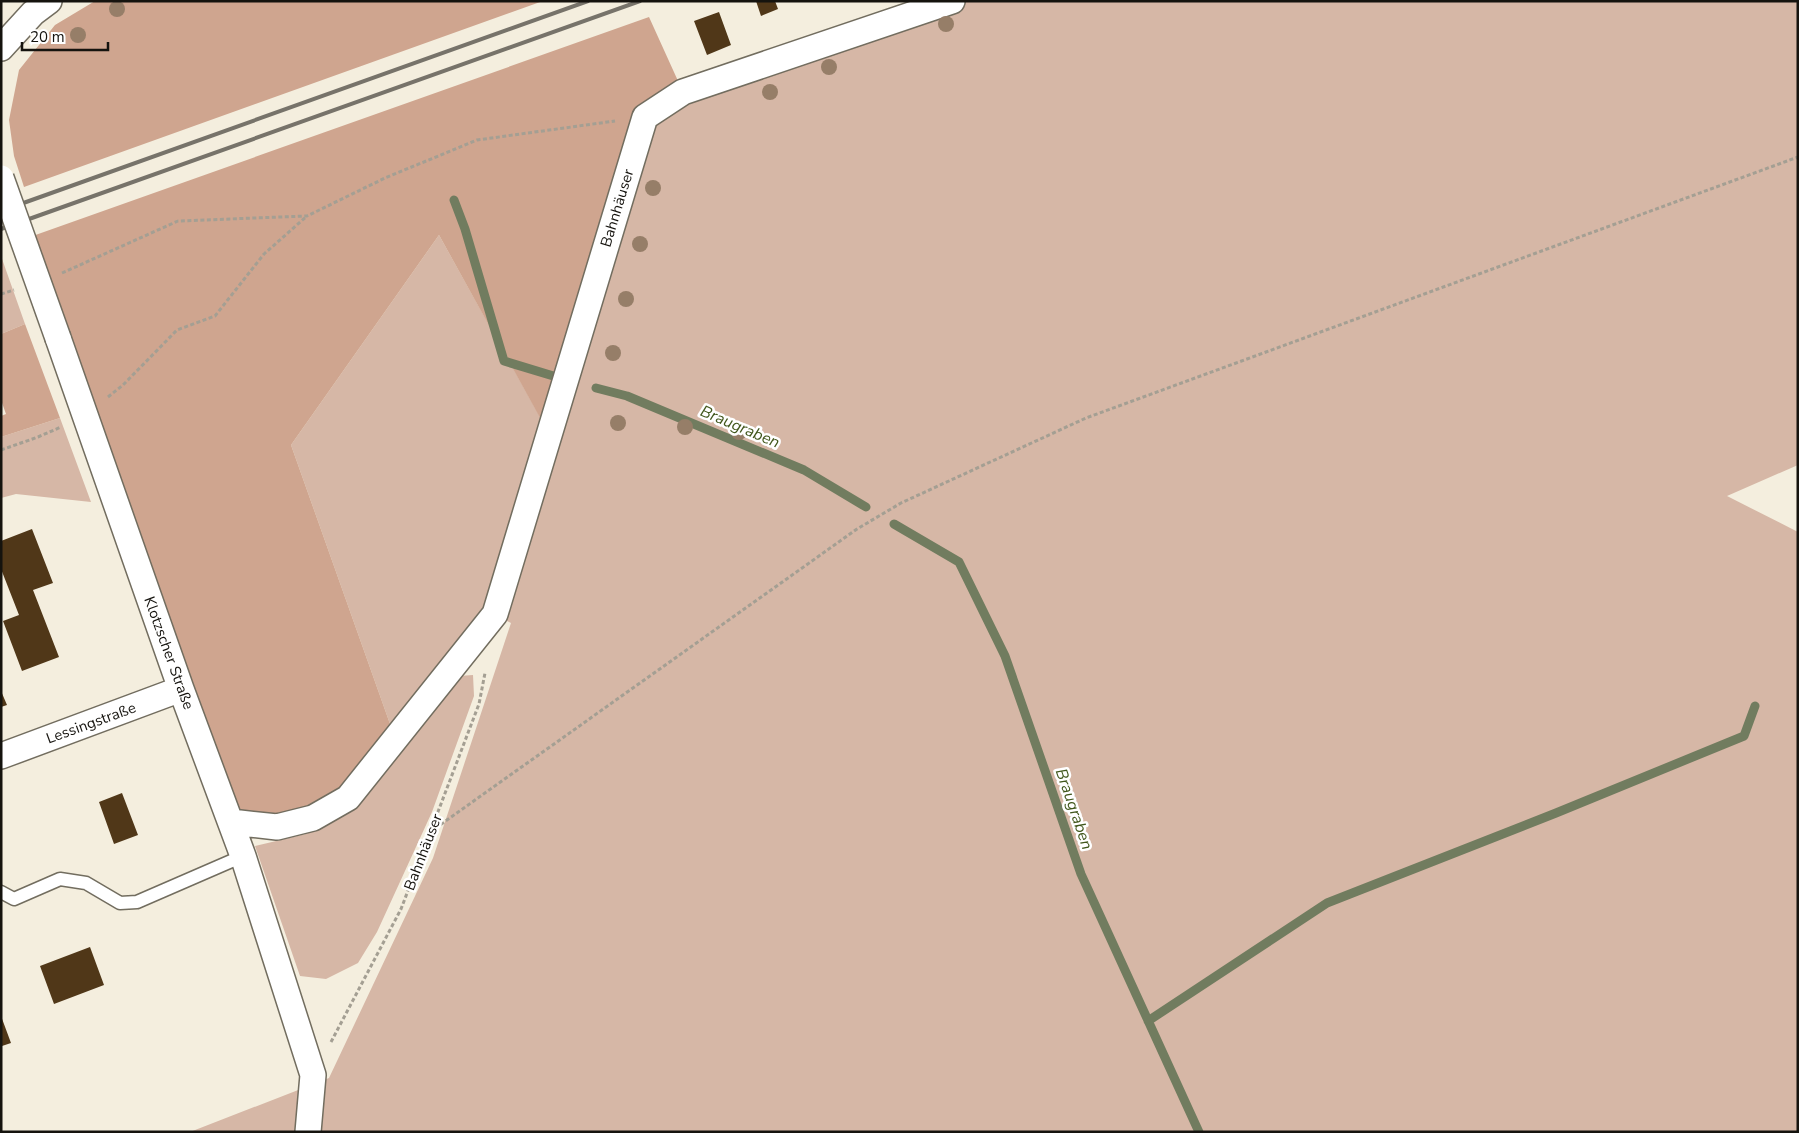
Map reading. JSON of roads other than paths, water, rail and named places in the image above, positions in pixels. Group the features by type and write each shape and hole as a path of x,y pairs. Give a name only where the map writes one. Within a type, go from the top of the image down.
{"street":[{"path":"1,48 33,13 49,1"},
{"name":"Bahnhäuser","path":"231,822 277,827 313,818 348,798 495,614 645,117 683,92 952,1"},
{"name":"Klotzscher Straße","path":"1,178 181,690 243,856 313,1075 308,1132"},
{"name":"Lessingstraße","path":"1,756 181,690"}],"lane":[{"path":"1,892 14,899 60,879 86,883 120,903 138,902 243,856"}],"waterway":[{"name":"Braugraben","path":"454,200 465,229 504,361 560,378"},
{"name":"Braugraben","path":"596,388 627,396 804,470 866,507"},
{"name":"Braugraben","path":"894,524 959,562 1005,656 1081,874 1199,1132"},
{"path":"1148,1021 1327,903 1556,813 1744,736 1755,706"}],"railway":[{"path":"1,211 588,1"},
{"path":"1,229 640,1"}]}
